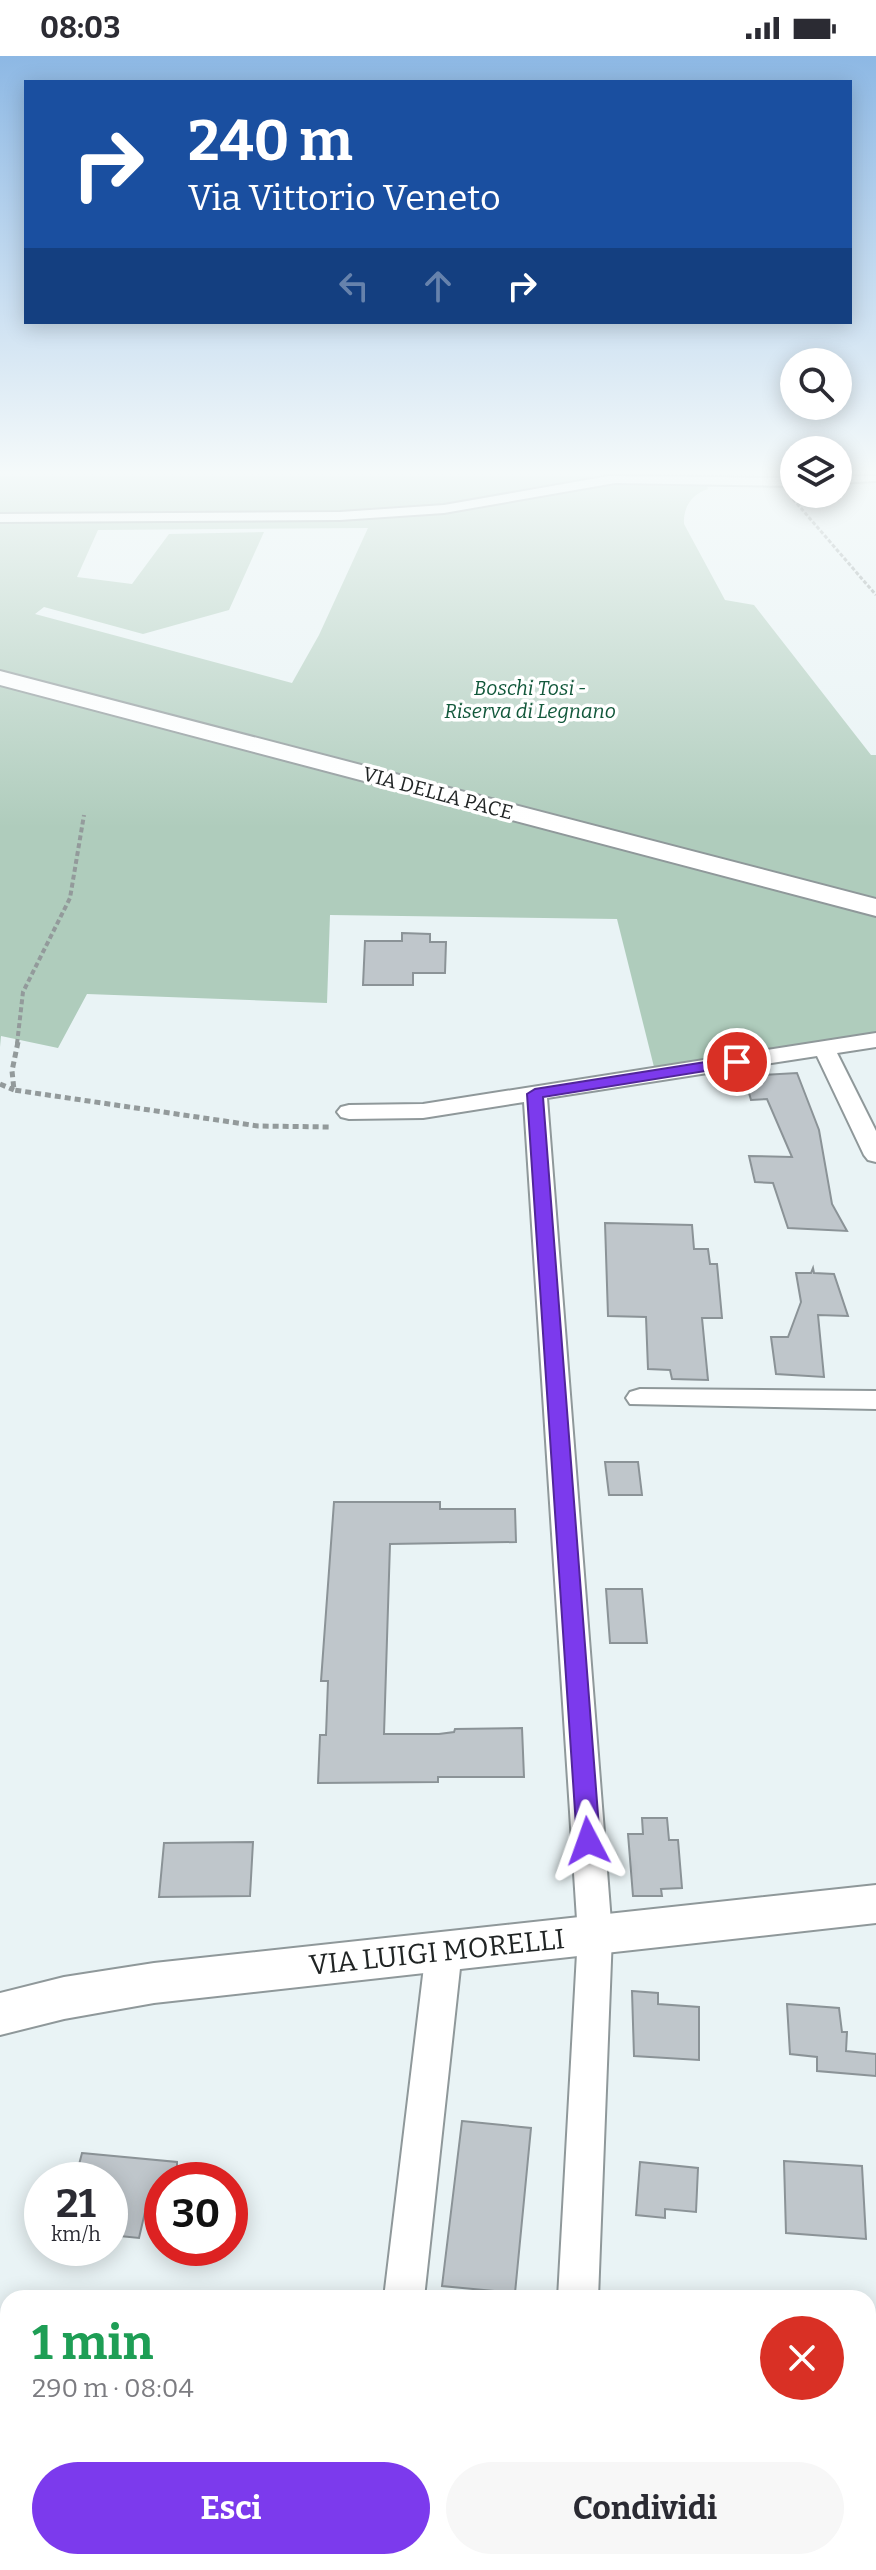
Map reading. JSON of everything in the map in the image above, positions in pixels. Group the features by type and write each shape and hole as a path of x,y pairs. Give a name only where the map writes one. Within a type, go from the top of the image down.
{"main road":[{"name":"VIA DELLA PACE","path":"0,678 876,908"},
{"name":"VIA LUIGI MORELLI","path":"0,2014 109,1989 876,1904"}],"street":[{"path":"344,1119 423,1111 876,1040"},
{"path":"824,1048 876,1155"},
{"path":"535,1094 595,1935 578,2290"},
{"path":"640,1398 876,1400"},
{"path":"405,2290 444,1950"}],"path":[{"path":"14,1090 12,1071 21,1026 23,992 70,898 84,815"},
{"path":"0,1084 14,1090 258,1126 344,1119"}],"green space":[{"name":"Boschi Tosi - Riserva di Legnano","path":"0,593 236,593 229,610 143,634 44,607 35,614 292,683 338,593 721,593 725,600 754,605 871,755 876,755 876,1040 654,1067 617,919 330,915 327,1003 87,994 58,1048 1,1036 0,1047"}],"building":[{"path":"402,933 430,934 430,942 446,942 445,973 413,973 413,985 363,985 365,941 402,941"},
{"path":"797,1073 819,1130 832,1204 847,1231 788,1228 773,1183 755,1182 749,1156 792,1157 767,1099 751,1100 744,1076"},
{"path":"605,1223 692,1225 694,1249 708,1249 710,1264 717,1264 722,1318 702,1318 708,1380 672,1379 670,1370 648,1369 646,1317 608,1316"},
{"path":"813,1268 814,1273 834,1274 848,1316 818,1315 824,1377 776,1374 771,1337 788,1337 801,1302 796,1273 811,1273"},
{"path":"605,1462 638,1462 642,1495 609,1495"},
{"path":"334,1502 440,1502 440,1509 515,1509 516,1542 390,1544 384,1734 522,1728 524,1777 438,1777 438,1782 318,1783 320,1735 326,1735 328,1681 321,1681"},
{"path":"606,1589 642,1589 647,1643 610,1643"},
{"path":"642,1818 667,1818 669,1840 678,1840 682,1888 661,1889 662,1896 633,1896 628,1834 643,1834"},
{"path":"253,1842 250,1896 159,1897 164,1843"},
{"path":"632,1991 658,1993 658,2004 699,2007 699,2060 634,2056"},
{"path":"787,2004 839,2008 842,2032 847,2032 846,2051 876,2054 876,2076 817,2071 817,2057 790,2054"},
{"path":"462,2121 531,2128 515,2290 442,2286"},
{"path":"82,2153 177,2162 144,2162 144,2216 139,2238 128,2237 128,2162 80,2162"},
{"path":"784,2161 862,2166 866,2239 786,2233"},
{"path":"640,2162 698,2168 696,2212 665,2209 665,2218 636,2215"}],"route":[{"path":"588,1841 535,1094 737,1062"}]}
